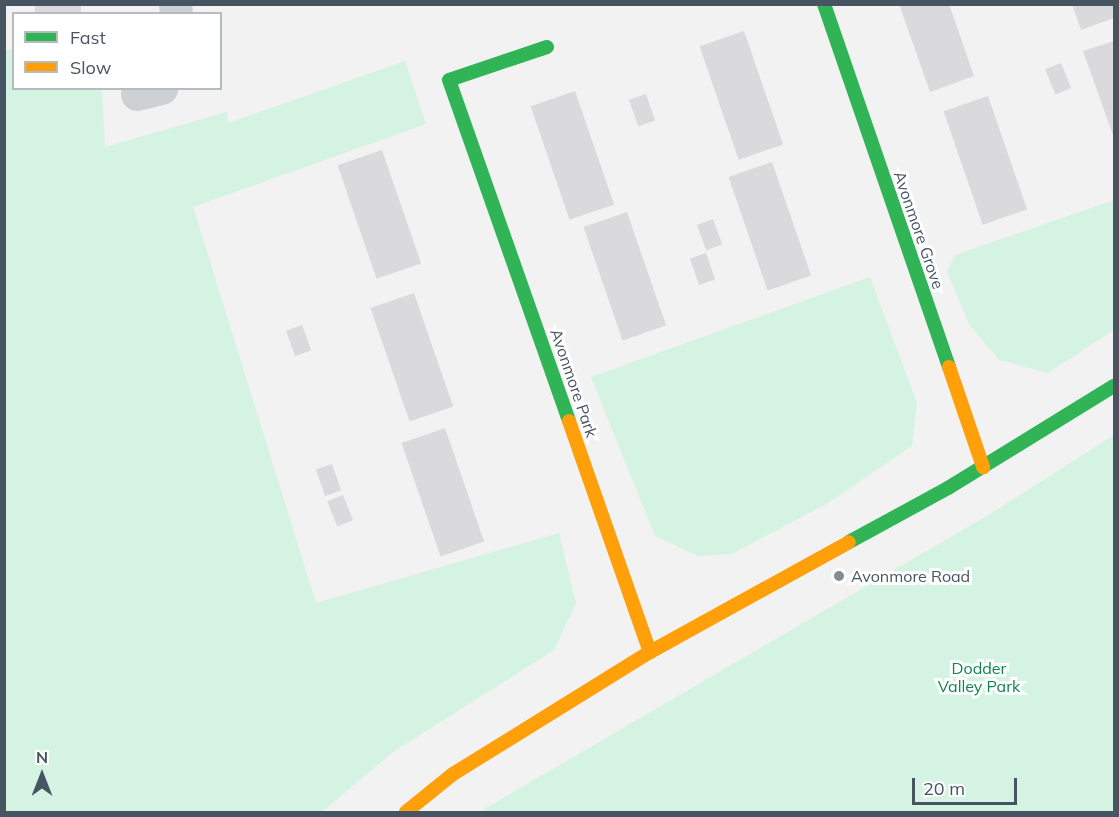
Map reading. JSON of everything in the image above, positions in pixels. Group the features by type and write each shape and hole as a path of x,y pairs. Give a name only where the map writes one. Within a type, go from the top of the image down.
{"street":[{"name":"Avonmore Grove","path":"824,4 983,467"},
{"name":"Avonmore Park","path":"547,47 449,80 650,652"},
{"path":"406,813 453,774 650,652 983,467 1114,386"}],"green space":[{"path":"5,50 12,50 12,90 102,90 105,147 227,112 228,123 405,61 426,124 193,207 316,603 559,533 576,603 554,650 393,752 322,812 5,812"},
{"path":"1114,200 1114,330 1048,373 999,360 969,324 947,272 955,255"},
{"path":"870,277 917,403 912,446 828,503 732,554 698,556 655,536 591,377"},
{"name":"Dodder Valley Park","path":"1114,435 1114,812 479,812 990,514"}],"building":[{"path":"35,4 81,4 81,12 35,12"},
{"path":"899,4 949,4 974,76 930,92"},
{"path":"1072,4 1114,4 1114,18 1081,30"},
{"path":"744,31 783,144 739,160 700,46"},
{"path":"1114,41 1114,138 1083,51"},
{"path":"1061,63 1071,88 1055,94 1045,69"},
{"path":"575,91 614,204 570,220 531,106"},
{"path":"646,94 655,120 638,126 629,100"},
{"path":"988,96 1027,209 983,225 944,111"},
{"path":"382,150 421,263 377,279 338,165"},
{"path":"772,162 811,275 768,290 729,177"},
{"path":"627,212 666,325 623,340 584,227"},
{"path":"713,219 722,244 706,250 697,225"},
{"path":"706,253 715,279 699,285 690,259"},
{"path":"414,293 453,406 410,421 371,308"},
{"path":"302,325 311,350 295,356 286,331"},
{"path":"445,428 484,541 441,556 402,443"},
{"path":"332,464 341,490 325,496 316,470"},
{"path":"343,495 353,520 337,526 327,501"}],"traffic: fast":[{"path":"824,4 949,367"},
{"path":"547,47 449,80 569,421"},
{"path":"849,542 948,488 1114,386"}],"traffic: slow":[{"path":"949,367 983,467"},
{"path":"569,421 650,652"},
{"path":"406,812 453,774 650,652 849,542"}],"place":[{"name":"Avonmore Road","path":"839,576"}]}
